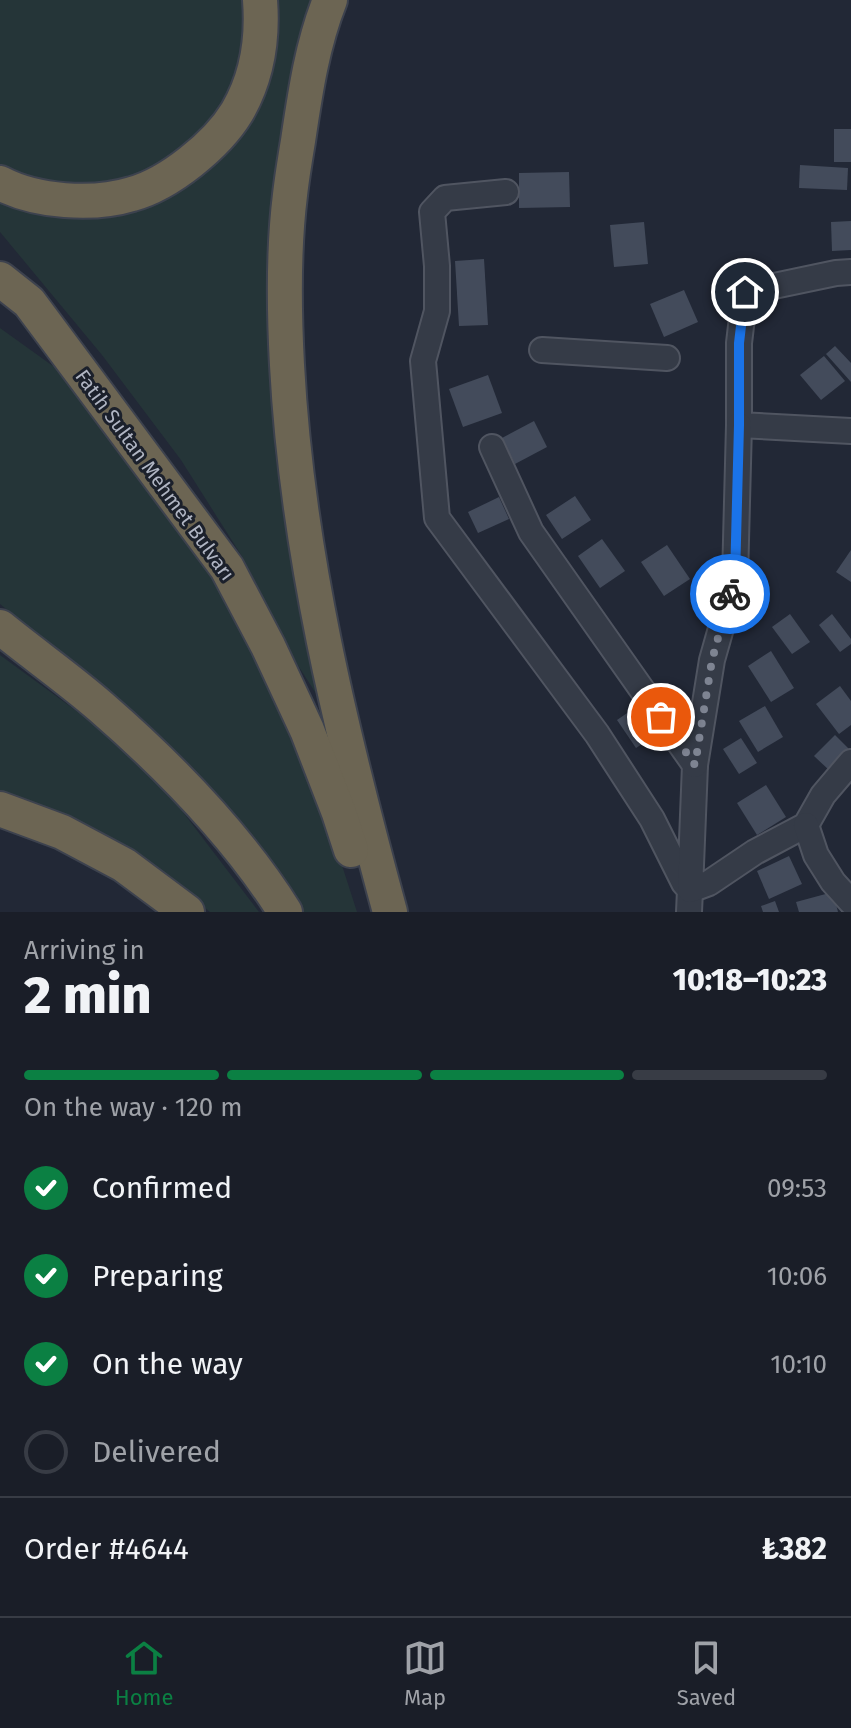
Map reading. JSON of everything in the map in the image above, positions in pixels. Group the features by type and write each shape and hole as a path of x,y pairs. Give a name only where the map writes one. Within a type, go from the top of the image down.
{"highway":[{"path":"0,183 68,201 100,200 133,194 189,163 236,114 251,81 260,48 260,0"},
{"path":"330,0 312,58 289,197 285,273 289,401 295,474 325,651 346,746 390,912"},
{"path":"0,264 29,302"},
{"name":"Fatih Sultan Mehmet Bulvarı","path":"0,279 29,302 227,568 307,730 339,813 370,912"},
{"path":"0,627 100,707 167,770 238,845 285,912"},
{"path":"0,809 62,832 124,865 187,912"}],"street":[{"path":"506,192 445,198 432,212 437,311 423,361 437,518 597,734 652,819 684,883 689,901"},
{"path":"689,901 695,765 712,660 735,579 739,343 745,292 851,272"},
{"path":"542,350 667,358"},
{"path":"739,425 851,431"},
{"path":"492,447 531,532 695,765"},
{"path":"689,901 709,883 755,852 806,825 823,795 851,762"},
{"path":"806,825 816,855 833,882 851,902"}],"shaded area":[{"path":"0,0 245,0 243,62 231,92 212,121 188,148 135,181 79,188 0,173"},
{"path":"275,0 313,0 268,278 267,335 283,515 317,695 297,664 243,558 181,460 102,355 0,232 0,203 3,202 192,181 217,162 239,139 247,125 263,72"},
{"path":"0,328 78,384 192,542 243,627 322,803 357,912 301,912 104,689 0,604"},
{"path":"0,655 97,726 170,795 259,912 210,912 107,836 0,792"}],"building":[{"path":"834,129 851,129 851,162 834,162"},
{"path":"800,165 848,168 847,190 799,188"},
{"path":"569,172 570,207 519,208 519,173"},
{"path":"851,221 851,250 832,251 831,222"},
{"path":"644,222 648,264 614,267 610,225"},
{"path":"484,259 488,325 459,326 455,261"},
{"path":"684,290 698,322 664,337 650,304"},
{"path":"835,346 851,363 851,382 826,354"},
{"path":"824,356 845,381 821,400 800,375"},
{"path":"488,375 502,413 463,427 449,389"},
{"path":"534,421 547,447 515,464 502,438"},
{"path":"575,496 591,520 562,539 546,515"},
{"path":"499,497 509,519 478,533 468,512"},
{"path":"602,539 625,571 600,588 578,556"},
{"path":"667,545 690,579 664,596 641,562"},
{"path":"851,550 851,582 836,572"},
{"path":"790,614 810,642 792,654 772,627"},
{"path":"832,614 851,639 851,644 840,652 819,625"},
{"path":"771,651 794,688 771,702 748,666"},
{"path":"840,686 851,701 851,725 839,734 816,704"},
{"path":"639,705 659,733 636,748 617,720"},
{"path":"765,706 783,737 758,752 739,721"},
{"path":"835,735 850,750 830,771 814,756"},
{"path":"741,738 757,763 739,774 723,749"},
{"path":"766,785 786,817 757,835 737,803"},
{"path":"789,856 802,884 769,899 757,871"},
{"path":"833,892 838,912 799,912 796,902"},
{"path":"775,901 779,912 763,912 761,906"}],"way so far":[{"path":"661,717 695,765 712,660 730,594"}],"route":[{"path":"730,594 735,579 739,343 745,292"}]}
